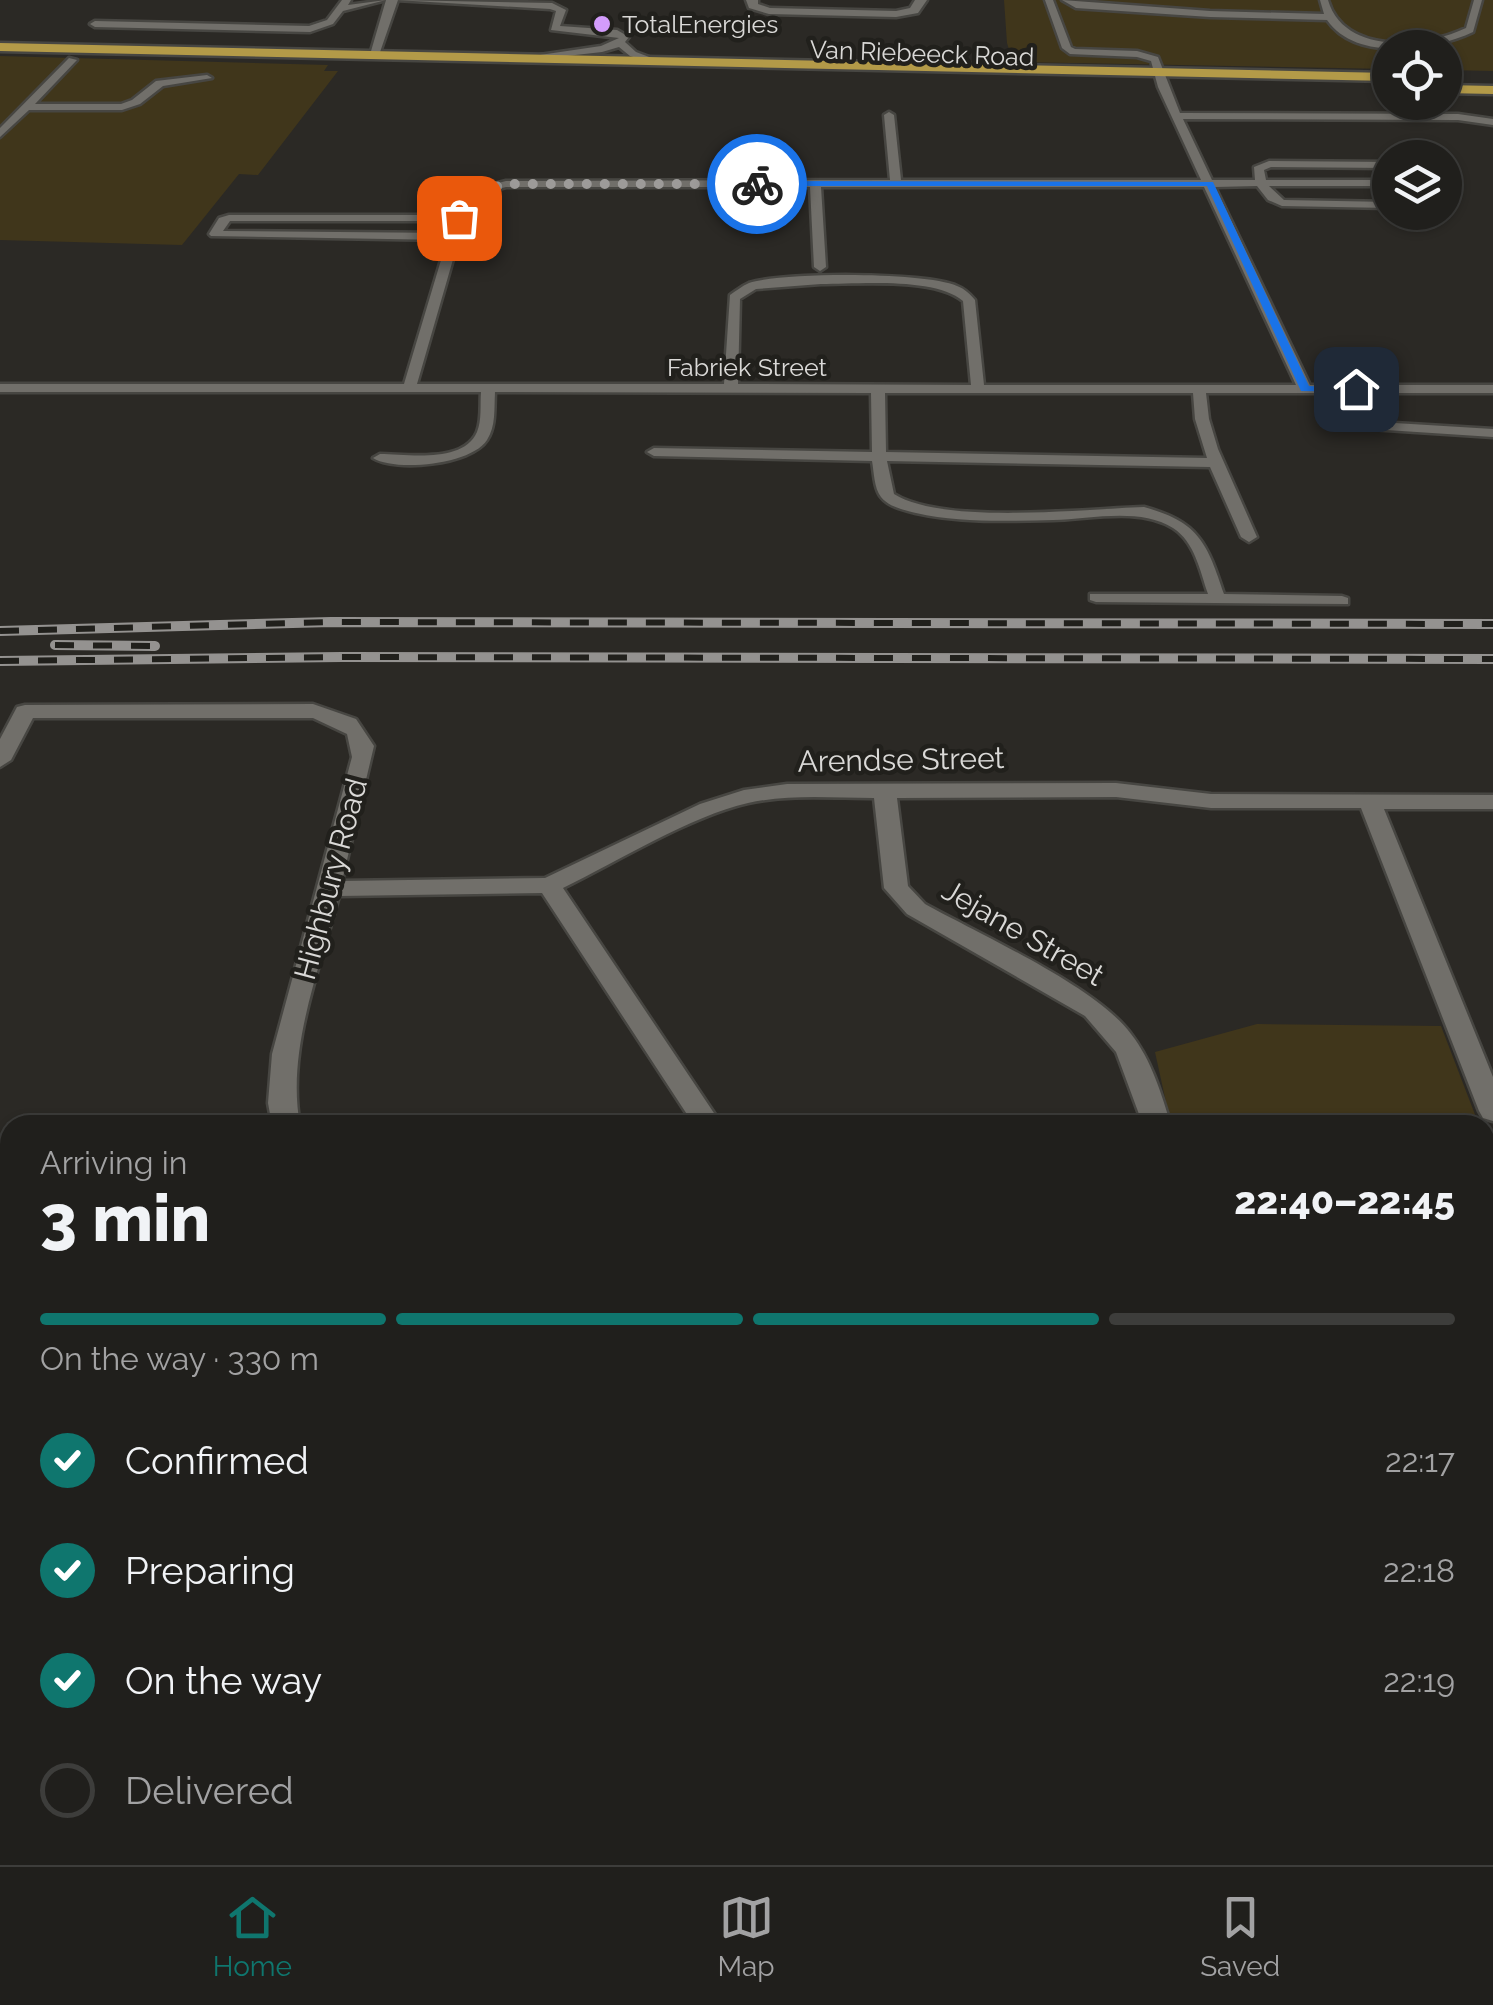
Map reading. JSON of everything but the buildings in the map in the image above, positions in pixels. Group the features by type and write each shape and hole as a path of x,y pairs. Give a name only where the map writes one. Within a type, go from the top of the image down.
{"main road":[{"name":"Van Riebeeck Road","path":"0,47 652,60 1372,87"},
{"name":"Van Riebeeck Road","path":"452,58 487,63 1160,77 1372,77"},
{"path":"1462,78 1493,79"},
{"path":"1462,89 1493,90"}],"street":[{"path":"373,55 392,0"},
{"path":"752,0 752,6 769,11 896,14 914,12 921,0"},
{"name":"Highbury Road","path":"0,760 25,712 312,710 344,720 355,728 364,746 286,1054 284,1115"},
{"name":"Jejane Street","path":"884,788 896,888 916,909 1094,1010 1132,1050 1154,1115"},
{"name":"Arendse Street","path":"328,889 550,885 708,809 744,797 787,790 1116,790 1211,801 1493,802"},
{"path":"1370,802 1493,1111"},
{"path":"550,885 701,1115"}],"lane":[{"path":"95,24 310,29 330,22 344,4 382,0"},
{"path":"400,0 534,3 558,8 554,28 618,33 624,37 620,42 543,57"},
{"path":"1048,0 1067,48 1073,52 1152,56 1176,116 1305,389"},
{"path":"1324,0 1329,17 1345,33 1403,43 1447,40 1470,30 1478,0"},
{"path":"1055,14 1071,2 1210,14 1329,17"},
{"path":"477,10 560,13"},
{"path":"620,42 633,54 652,60"},
{"path":"0,134 72,60"},
{"path":"28,107 122,107 136,102 160,83 207,78"},
{"path":"889,115 896,184"},
{"path":"1176,116 1458,117 1493,122"},
{"path":"1372,164 1264,164 1258,168 1272,200 1288,204 1372,204"},
{"path":"409,389 459,218 471,194 506,184 1372,182"},
{"path":"815,184 820,266"},
{"path":"452,237 215,234 223,220 229,218 459,218"},
{"path":"732,389 734,298 754,286 780,282 914,284 963,293 969,300 978,389"},
{"name":"Fabriek Street","path":"0,388 1493,389"},
{"path":"380,458 440,458 473,445 484,431 488,389"},
{"path":"878,389 883,486 890,501 912,511 949,515 1144,512 1177,521 1195,535 1218,599"},
{"path":"1198,389 1203,401 1201,416 1217,463 1249,537"},
{"path":"1322,389 1344,414 1363,423 1396,430 1493,433"},
{"path":"654,452 1217,463"},
{"path":"1096,598 1342,600"}],"shaded area":[{"path":"1004,0 1493,0 1493,71 1462,70 1462,30 1372,30 1372,69 1013,62 1007,43"},
{"path":"0,56 328,65 324,71 338,71 258,175 239,174 182,245 0,240"},
{"path":"1257,1024 1441,1026 1475,1115 1169,1115 1155,1052"}],"railway":[{"path":"0,631 331,622 1493,624"},
{"path":"55,645 155,646"},
{"path":"0,661 342,657 1493,659"}],"way so far":[{"path":"459,218 471,194 506,184 757,184"}],"place":[{"name":"TotalEnergies","path":"602,24"}],"route":[{"path":"757,184 1210,184 1305,389 1356,389"}]}
